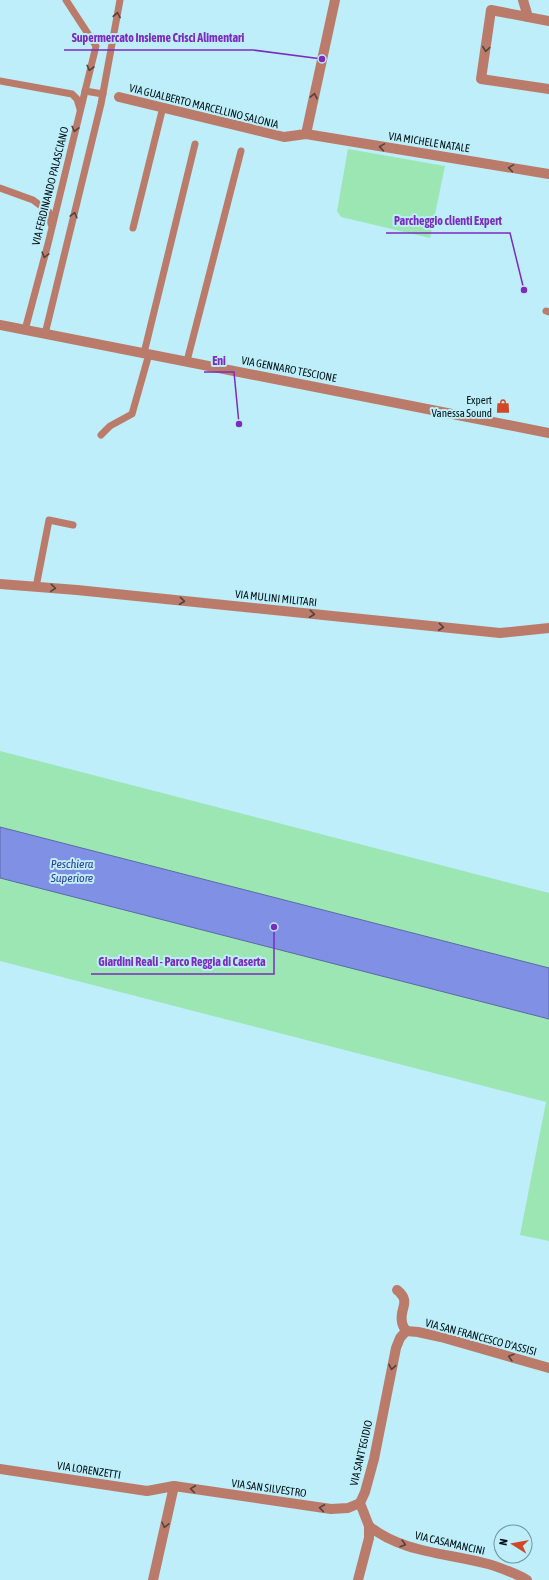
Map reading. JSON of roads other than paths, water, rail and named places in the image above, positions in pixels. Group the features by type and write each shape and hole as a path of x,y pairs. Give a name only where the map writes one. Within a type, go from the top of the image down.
{"street":[{"path":"306,134 335,0"},
{"path":"523,0 528,17"},
{"path":"528,17 531,0"},
{"path":"549,21 491,10 481,78 549,89"},
{"name":"VIA GUALBERTO MARCELLINO SALONIA","path":"119,97 215,119 234,126 284,137 306,134"},
{"name":"VIA MICHELE NATALE","path":"306,134 549,174"},
{"name":"VIA GENNARO TESCIONE","path":"0,325 549,432"},
{"name":"VIA MULINI MILITARI","path":"0,584 500,633 549,628"},
{"path":"397,1290 403,1295 405,1300 402,1322 406,1331"},
{"name":"VIA SAN FRANCESCO D'ASSISI","path":"406,1331 441,1337 549,1368"},
{"name":"VIA SANT'EGIDIO","path":"358,1580 369,1538 369,1526 360,1503 365,1492 374,1459 396,1348 400,1338 406,1331"},
{"name":"VIA LORENZETTI","path":"0,1469 147,1491 174,1486"},
{"path":"153,1580 174,1486"},
{"name":"VIA SAN SILVESTRO","path":"174,1486 331,1509 348,1508 360,1503"},
{"name":"VIA CASAMANCINI","path":"369,1526 380,1535 400,1544 450,1557 488,1564 527,1580"}],"lane":[{"name":"VIA FERDINANDO PALASCIANO","path":"25,330 52,228 96,46 66,0"},
{"path":"45,334 103,94 120,0"},
{"path":"0,81 72,94 77,99 80,109"},
{"path":"85,91 103,94"},
{"path":"133,228 163,107"},
{"path":"101,436 110,426 132,414 195,144"},
{"path":"187,361 241,152"},
{"path":"0,188 33,200 49,212 52,228"},
{"path":"36,587 49,520 73,525"}],"water":[{"name":"Peschiera Superiore","path":"0,827 549,968 549,1019 0,878"}],"place":[{"name":"Supermercato Insieme Crisci Alimentari","path":"322,59"},
{"name":"Parcheggio clienti Expert","path":"524,290"},
{"name":"Expert Vanessa Sound","path":"503,406"},
{"name":"Eni","path":"239,424"},
{"name":"Giardini Reali - Parco Reggia di Caserta","path":"274,927"}]}
